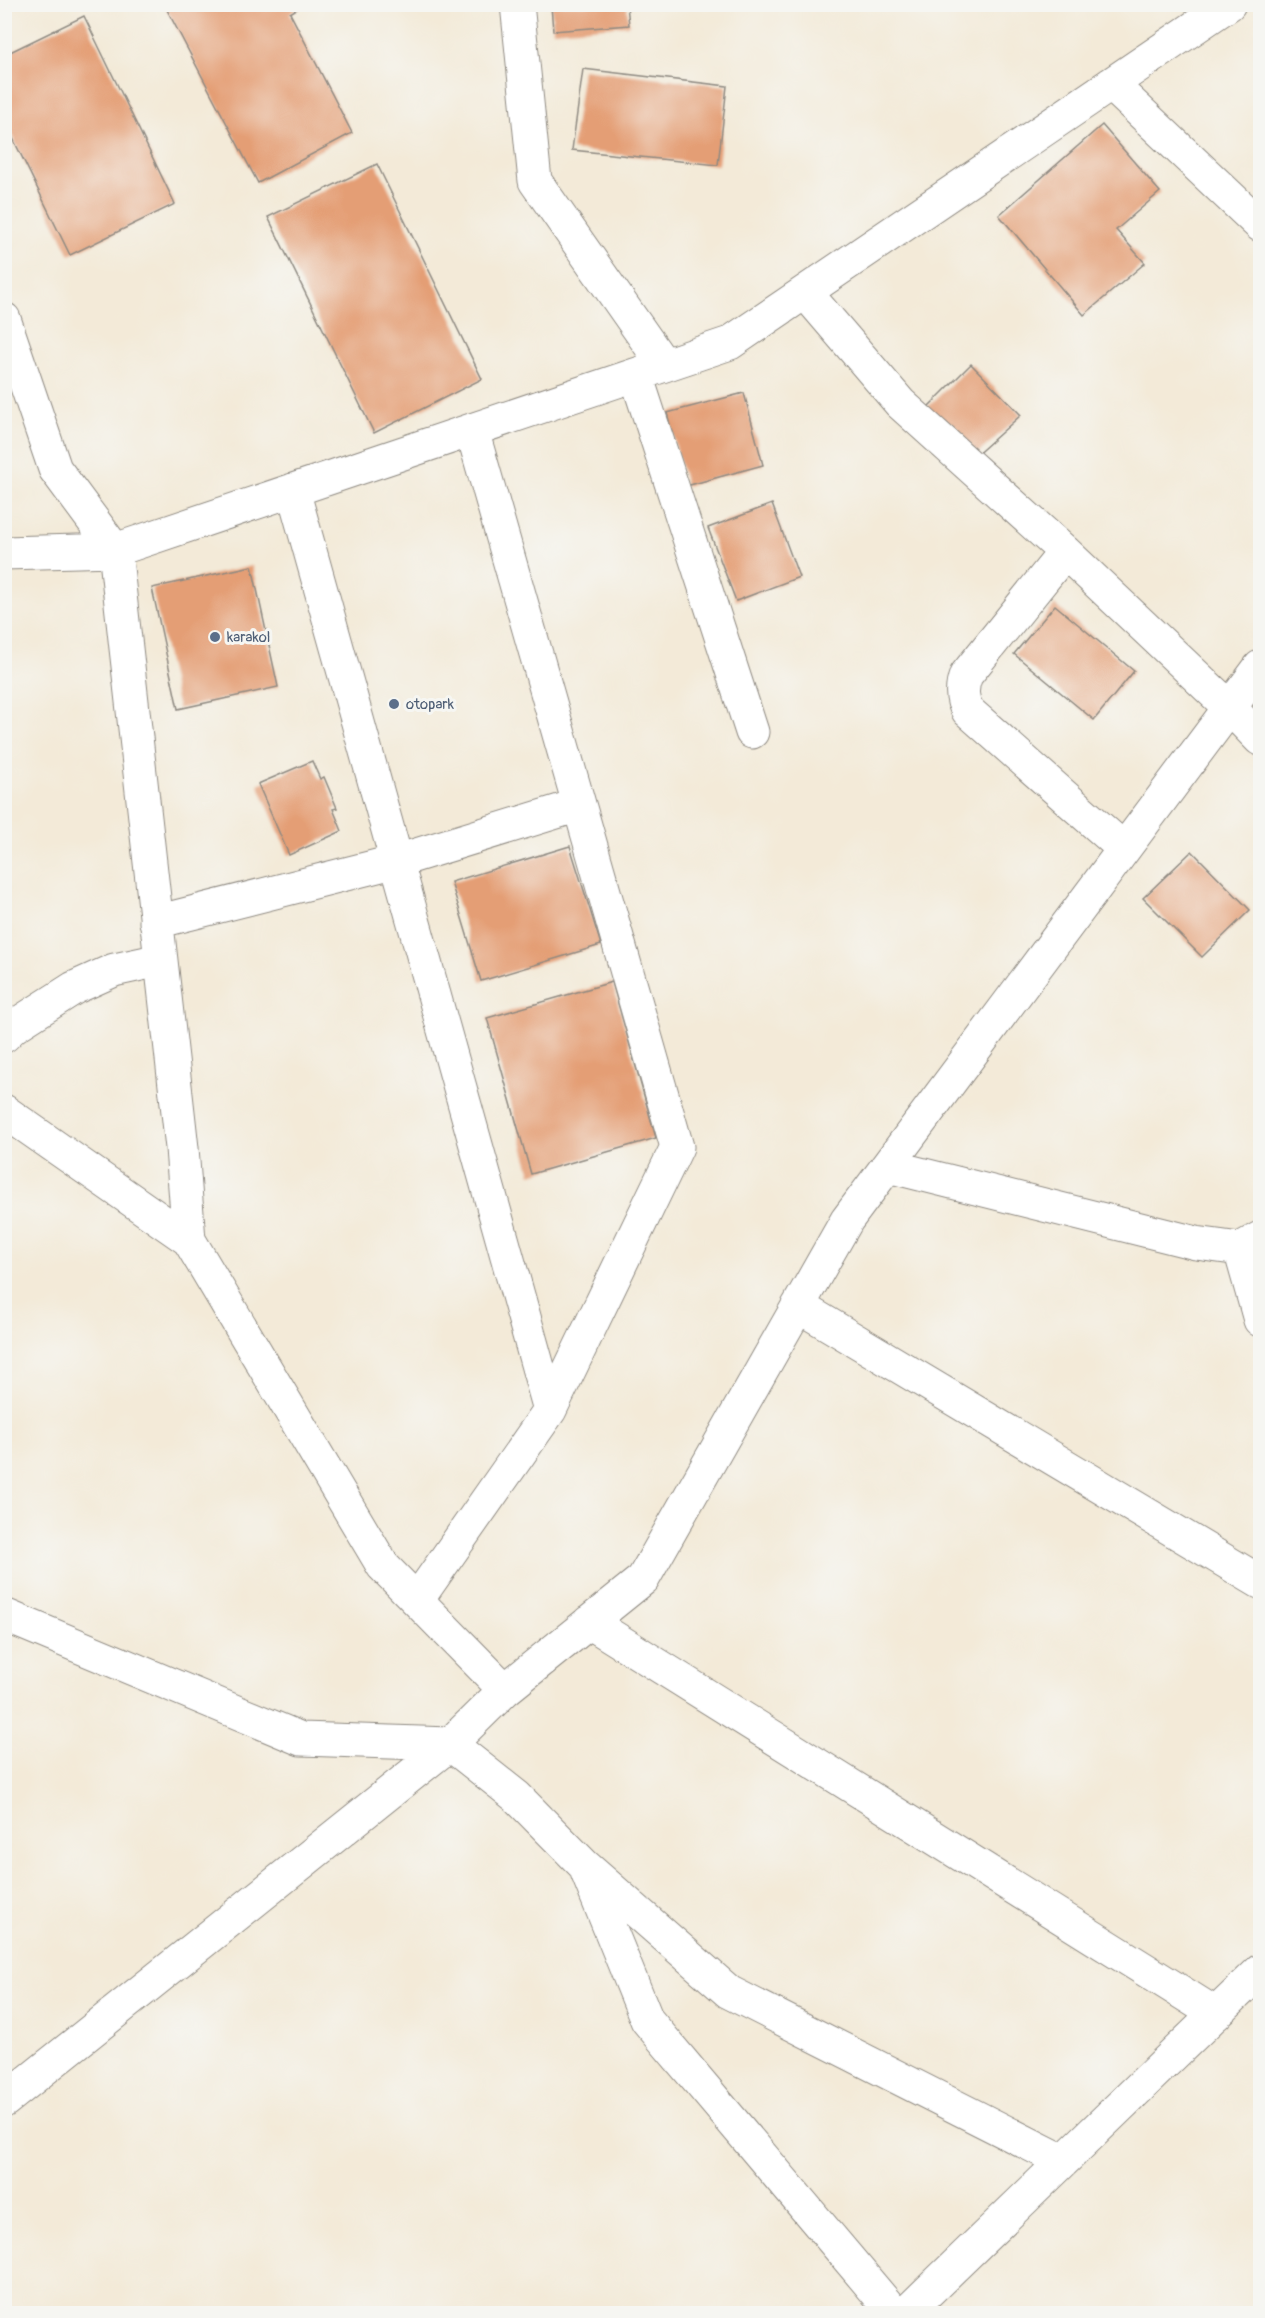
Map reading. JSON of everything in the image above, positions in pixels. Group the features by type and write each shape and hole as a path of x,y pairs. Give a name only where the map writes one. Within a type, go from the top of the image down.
{"street":[{"path":"517,4 535,181 650,370 752,732"},
{"path":"4,553 115,550 730,343 1229,4"},
{"path":"1111,84 1260,225"},
{"path":"805,292 900,403 1065,552 1260,739"},
{"path":"4,319 55,469 115,550 182,1148 189,1240"},
{"path":"417,1600 550,1410 677,1147 472,430"},
{"path":"293,490 550,1410"},
{"path":"1065,552 966,675 962,684 963,703 968,711 1124,849"},
{"path":"4,2102 450,1744 505,1690 643,1579 847,1220 1260,668"},
{"path":"156,922 397,861 579,805"},
{"path":"4,1036 13,1027 75,988 114,970 160,960"},
{"path":"4,1111 189,1240 383,1566 505,1690"},
{"path":"888,1166 1196,1243 1250,1243 1260,1320"},
{"path":"798,1306 1260,1582"},
{"path":"4,1615 301,1739 450,1744 517,1797 585,1866 729,1992 1063,2161"},
{"path":"589,1622 1216,2014"},
{"path":"585,1866 647,2020 895,2313"},
{"path":"905,2313 1260,1971"}],"building":[{"path":"164,4 305,4 290,13 352,133 258,183"},
{"path":"551,5 627,5 629,25 553,31"},
{"path":"84,16 175,204 70,255 4,120 4,55"},
{"path":"583,69 727,86 718,165 572,150"},
{"path":"1102,125 1160,192 1116,230 1145,263 1084,315 999,215"},
{"path":"377,164 482,379 374,433 268,217"},
{"path":"971,364 1021,415 973,458 927,408"},
{"path":"744,393 763,465 686,486 667,413"},
{"path":"772,504 799,577 736,601 708,528"},
{"name":"karakol","path":"252,566 278,687 178,709 152,588"},
{"path":"1055,605 1134,671 1094,720 1014,654"},
{"path":"312,761 320,779 324,777 337,808 333,809 342,831 289,855 258,784"},
{"path":"570,846 601,945 481,981 451,882"},
{"path":"1192,851 1250,910 1202,957 1143,898"},
{"path":"612,982 656,1138 531,1174 487,1018"}],"waterway":[{"path":"4,2312 8,2314"}],"place":[{"name":"karakol","path":"215,637"},
{"name":"otopark","path":"394,704"}]}
